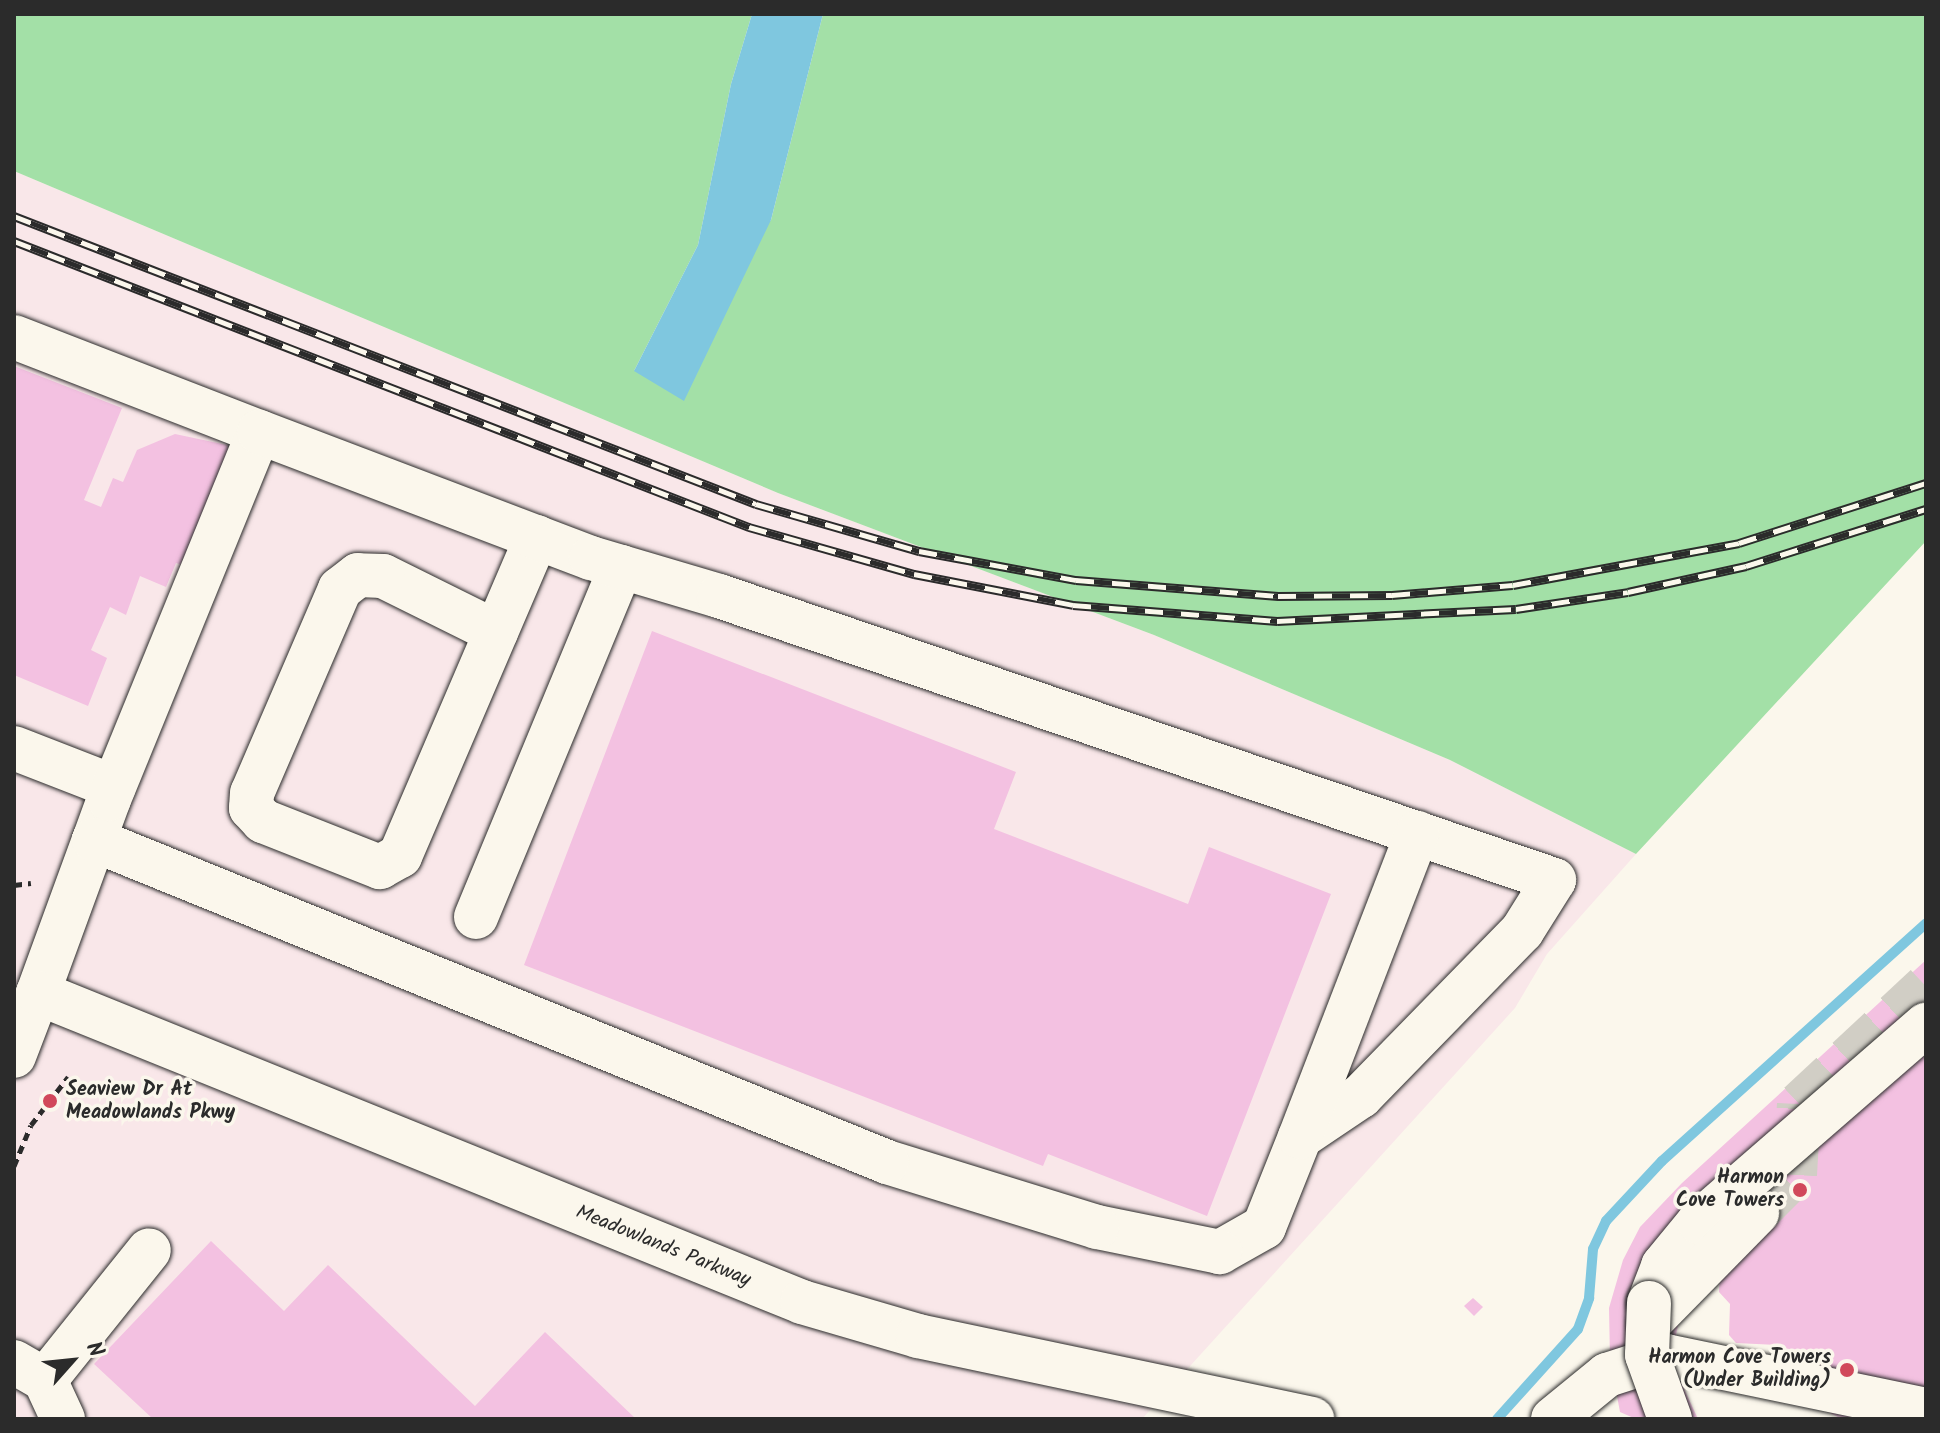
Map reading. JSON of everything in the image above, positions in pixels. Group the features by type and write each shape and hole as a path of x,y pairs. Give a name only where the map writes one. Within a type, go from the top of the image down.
{"main road":[{"path":"14,337 621,567 1554,880 1522,931 1361,1096 1300,1137"},
{"path":"14,1056 26,992 94,840 259,432"},
{"path":"496,632 383,576 358,575 340,589 252,793 251,808 263,821 380,867 400,856 537,537"},
{"path":"476,917 621,567"},
{"path":"14,748 114,787"},
{"path":"94,840 887,1162 1097,1227 1220,1252 1264,1227 1417,833"},
{"path":"14,953 26,992"},
{"name":"Meadowlands Parkway","path":"26,992 802,1302 918,1336 1312,1419"},
{"path":"1670,1419 1647,1355 1659,1303 1663,1266 1699,1222 1926,1025"},
{"path":"1554,1418 1659,1303 1757,1213"},
{"path":"63,1419 29,1371 149,1250"},
{"path":"1659,1303 1681,1356"},
{"path":"1554,1418 1622,1367 1681,1356 1926,1410"}],"path":[{"path":"14,885 31,883"},
{"path":"14,1166 31,1125 68,1077"}],"shaded area":[{"path":"14,171 778,493 1154,635 1450,760 1636,854 1547,954 1515,1008 1142,1419 14,1419"}],"green space":[{"path":"14,14 752,14 731,84 698,245 634,371 771,220 823,14 1926,14 1926,541 1636,854 1450,760 1154,635 778,493 14,171"}],"water":[{"path":"752,14 823,14 771,220 684,401 634,371 698,245 731,84"}],"building":[{"path":"14,366 122,408 84,500 101,507 113,478 123,482 137,450 175,434 227,445 232,457 186,566 176,563 166,587 140,576 126,615 110,607 91,650 107,658 88,706 14,675"},
{"path":"652,631 1016,772 994,829 1188,904 1209,847 1331,894 1207,1216 1048,1154 1043,1166 524,965"},
{"name":"Harmon Cove Towers","path":"1926,960 1926,1419 1842,1419 1824,1410 1814,1372 1799,1356 1787,1356 1777,1345 1736,1343 1729,1335 1730,1304 1719,1292 1721,1257 1680,1316 1673,1349 1674,1367 1698,1419 1636,1419 1620,1412 1610,1359 1609,1308 1623,1260 1640,1227 1682,1183"},
{"path":"211,1241 284,1311 328,1265 475,1406 545,1332 636,1419 153,1419 94,1364"},
{"path":"1473,1298 1483,1307 1474,1316 1464,1306"}],"waterway":[{"path":"1497,1419 1578,1329 1589,1298 1593,1249 1606,1221 1662,1161 1926,923"}],"tunnel":[{"path":"1757,1213 1795,1175 1799,1104 1926,986"}],"railway":[{"path":"14,216 756,504 919,551 1076,580 1278,596 1392,595 1513,585 1739,543 1926,483"},
{"path":"14,241 749,527 914,574 1073,605 1277,621 1516,609 1628,592 1746,566 1926,509"}],"place":[{"name":"Seaview Dr At Meadowlands Pkwy","path":"50,1101"},
{"name":"Harmon Cove Towers","path":"1800,1190"},
{"name":"Harmon Cove Towers (Under Building)","path":"1847,1370"}]}
